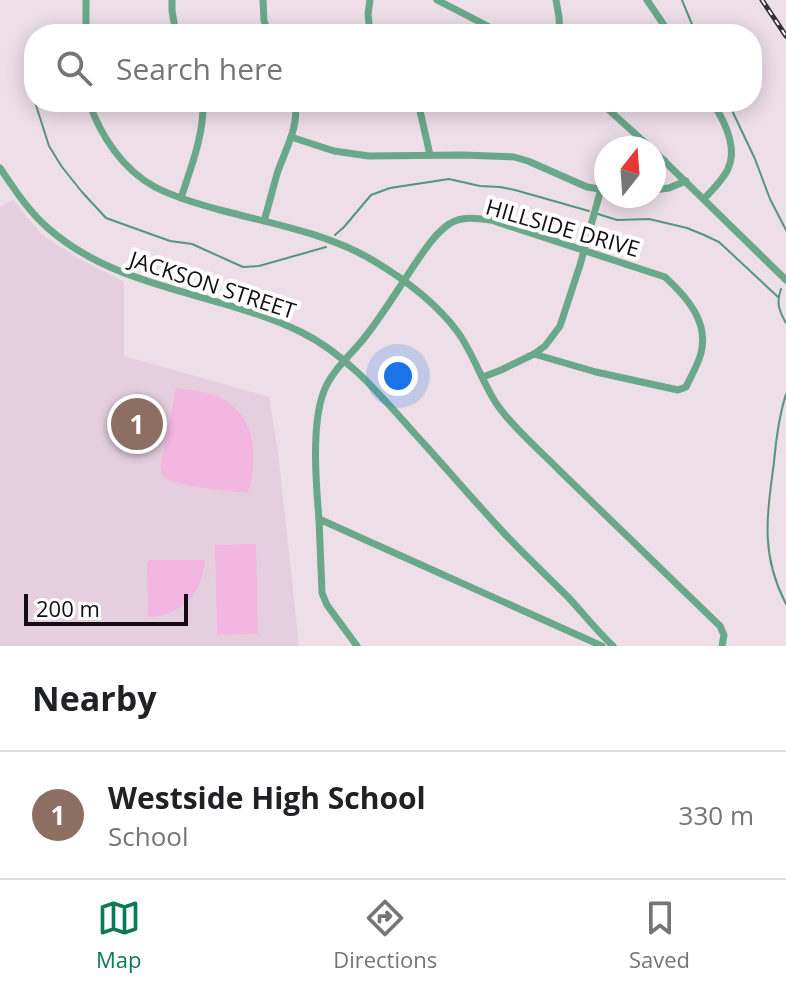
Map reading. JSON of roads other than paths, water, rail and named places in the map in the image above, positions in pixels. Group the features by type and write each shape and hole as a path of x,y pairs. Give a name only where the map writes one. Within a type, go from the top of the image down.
{"street":[{"path":"86,0 86,24"},
{"path":"172,0 174,24"},
{"path":"263,0 265,24"},
{"path":"369,24 370,0"},
{"path":"437,0 484,24"},
{"path":"556,0 559,24"},
{"path":"647,0 663,24"},
{"path":"93,112 111,146 124,162 154,187 357,252 421,295 458,333 495,402 512,425 720,626 724,635 722,646"},
{"path":"181,198 201,136 204,112"},
{"path":"264,221 296,112"},
{"path":"420,112 430,155"},
{"path":"611,112 638,136"},
{"path":"704,199 728,169 732,156 730,137 717,112"},
{"path":"291,137 334,151 369,156 514,157 594,188"},
{"path":"666,162 786,280"},
{"name":"JACKSON STREET","path":"0,168 34,215 90,258 130,276 276,321 318,342 345,361 613,646"},
{"path":"666,188 686,181"},
{"path":"483,377 534,354 545,346 560,326 597,208"},
{"name":"HILLSIDE DRIVE","path":"353,644 322,593 315,477 321,401 333,374 366,336 430,243 446,226 459,219 491,220 665,277 700,320 703,337 701,355 686,387 678,390 596,372 534,354"},
{"path":"319,519 602,646"}],"waterway":[{"path":"682,0 692,24"},
{"path":"38,112 49,146 62,167 106,218 170,241 192,244 243,267 259,266 326,247"},
{"path":"733,112 786,230"},
{"path":"335,235 371,195 390,188 449,179 515,190 589,211"},
{"path":"598,214 617,220 649,219 704,235 719,242 778,297"},
{"path":"781,289 779,306 786,323"},
{"path":"786,394 777,436 768,534 772,568 786,604"}],"railway":[{"path":"762,0 786,36"}],"place":[{"name":"Westside High School","path":"137,424"}]}
